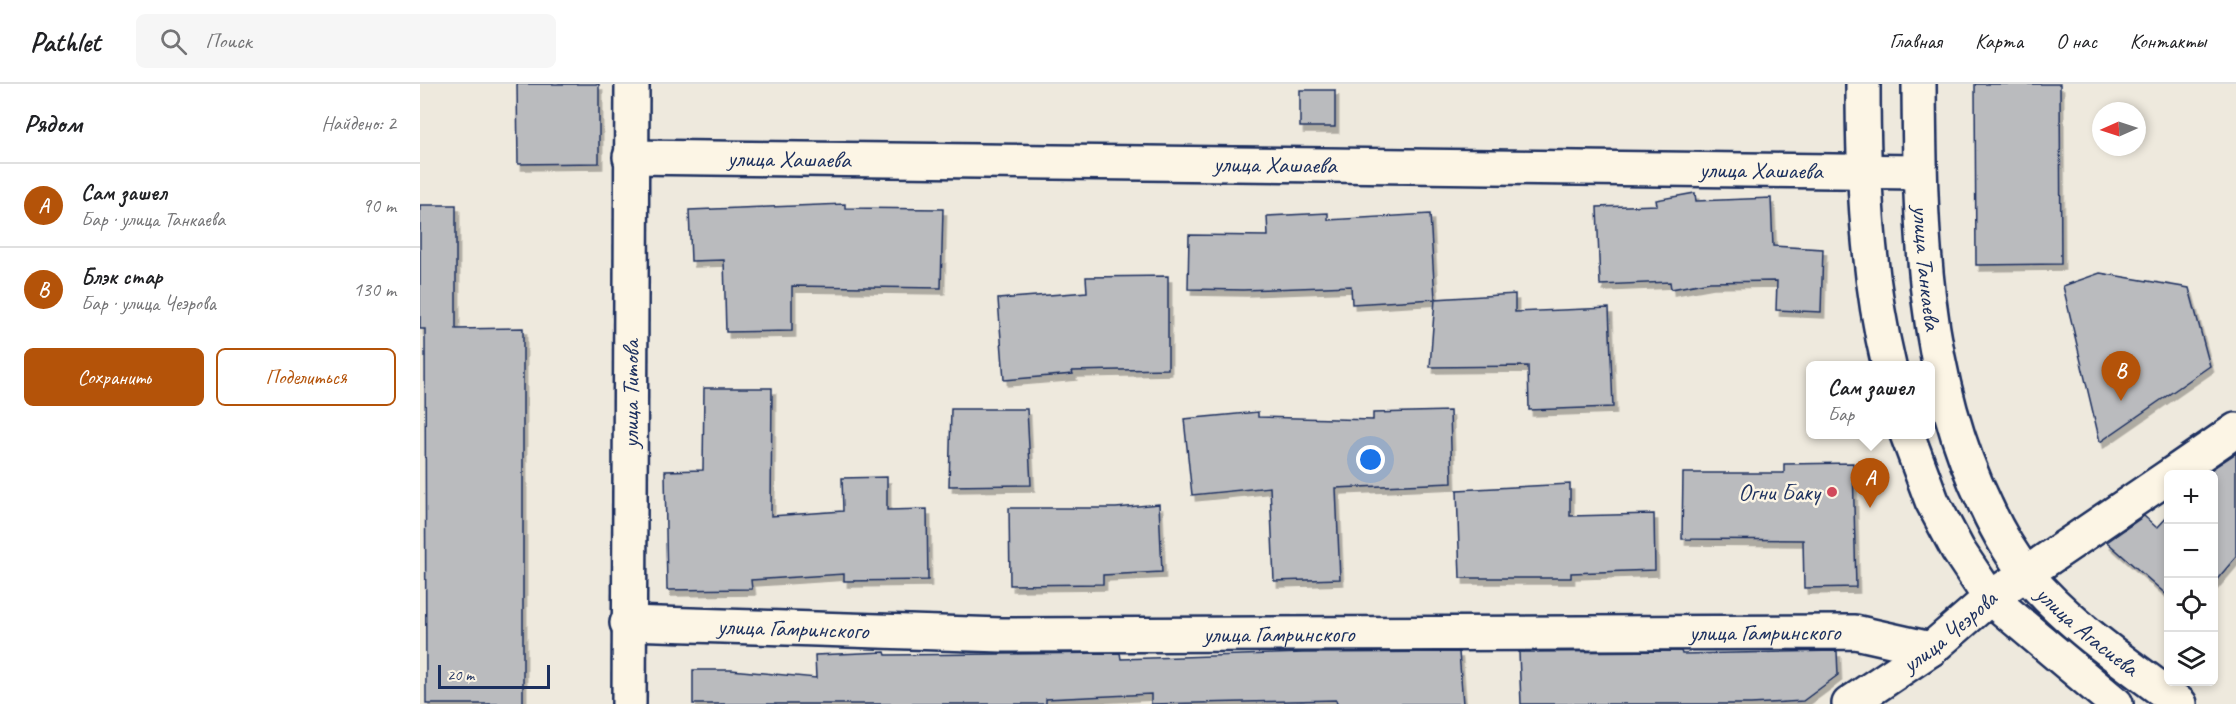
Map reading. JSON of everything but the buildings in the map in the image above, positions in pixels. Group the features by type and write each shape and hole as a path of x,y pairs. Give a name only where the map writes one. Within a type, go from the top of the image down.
{"street":[{"name":"улица Титова","path":"629,704 627,623 632,84"},
{"path":"1863,84 1863,172 1875,287 1888,361"},
{"name":"улица Танкаева","path":"1919,84 1919,172 1925,276 1936,342 1957,437 1974,482 1997,530 2027,575"},
{"name":"улица Хашаева","path":"630,157 1919,172"},
{"path":"2178,470 2236,430"},
{"path":"1909,439 1932,501 1958,550 1990,598"},
{"name":"улица Чеэрова","path":"1849,704 1931,649 1990,598 2164,480"},
{"name":"улица Агасиева","path":"2027,575 2076,624 2180,704"},
{"name":"улица Агасиева","path":"1990,598 2116,704"},
{"name":"улица Гамринского","path":"627,623 1002,634 1855,632 1931,649"}],"place":[{"name":"Блэк стар","path":"2121,401"},
{"name":"Огни Баку","path":"1832,492"},
{"name":"Сам зашел","path":"1870,508"}]}
